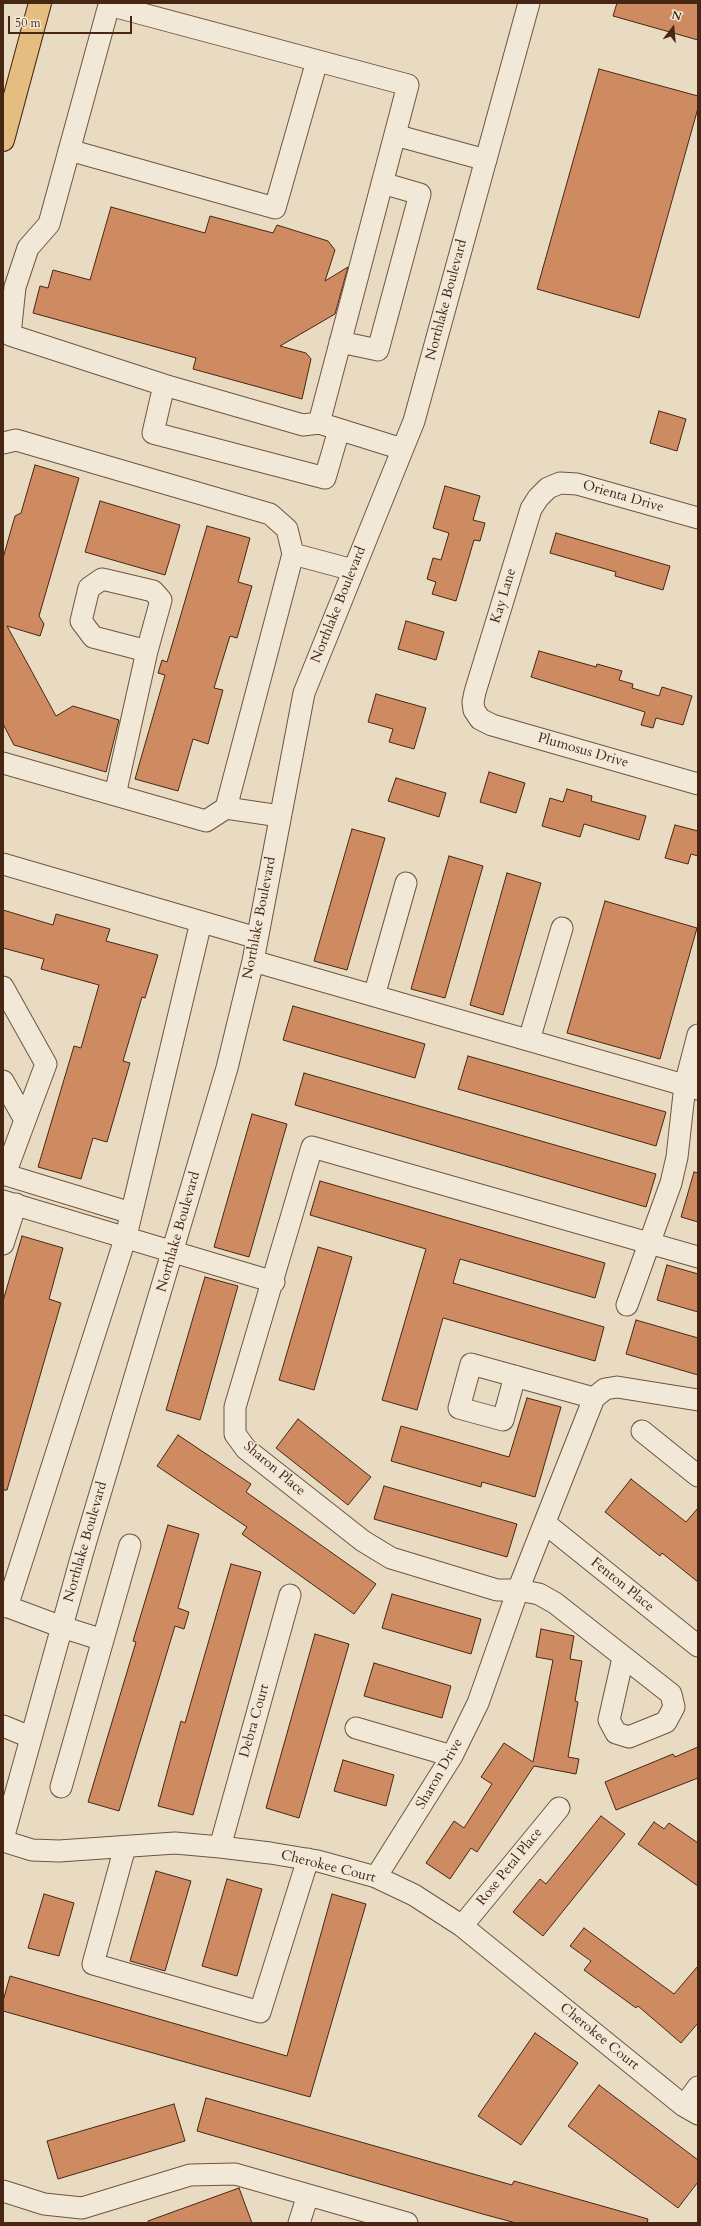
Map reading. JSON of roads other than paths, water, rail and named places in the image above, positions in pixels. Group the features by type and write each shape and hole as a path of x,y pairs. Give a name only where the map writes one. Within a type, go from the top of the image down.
{"highway":[{"path":"3,140 40,3"}],"street":[{"name":"Northlake Boulevard","path":"3,1840 30,1737 227,1068 253,961 304,693 414,421 529,3"},
{"path":"319,423 408,85 109,5 49,224 28,248 15,287 10,335 164,385 303,425 319,423 402,449"},
{"path":"69,150 275,208 317,61"},
{"path":"395,136 486,160"},
{"path":"340,342 378,350 420,194 382,183"},
{"path":"164,385 153,433 325,478 339,430"},
{"path":"3,443 16,440 270,514 287,529 294,554 226,808"},
{"name":"Orienta Drive","path":"548,488 560,483 577,484 698,518"},
{"name":"Kay Lane","path":"474,710 474,692 531,509 538,498 548,488"},
{"path":"294,554 353,570"},
{"path":"115,795 147,651"},
{"name":"Plumosus Drive","path":"474,710 480,719 492,725 698,784"},
{"path":"3,763 206,821 226,808 280,816"},
{"path":"3,864 257,938"},
{"path":"374,996 406,883"},
{"path":"103,1640 5,1606 126,1236 201,922"},
{"path":"529,1040 562,928"},
{"path":"253,961 692,1087"},
{"path":"3,987 46,1064 4,1174 131,1213"},
{"path":"627,1304 671,1184 692,1087 698,1035"},
{"path":"3,1081 25,1120"},
{"name":"Sharon Place","path":"623,1658 555,1603 539,1594 518,1590 497,1590 391,1558 363,1541 246,1449 235,1434 235,1407 274,1282 312,1147 650,1243"},
{"path":"3,1244 10,1202 274,1282"},
{"path":"650,1243 698,1257"},
{"path":"515,1376 594,1398"},
{"path":"518,1590 546,1524 594,1398 605,1389 617,1387 698,1400"},
{"path":"642,1431 698,1476"},
{"name":"Fenton Place","path":"546,1524 698,1646"},
{"path":"60,1787 130,1545"},
{"name":"Sharon Drive","path":"376,1877 452,1756 478,1703 493,1665 518,1590"},
{"name":"Debra Court","path":"220,1847 290,1595"},
{"path":"3,1726 30,1737"},
{"path":"356,1728 452,1756"},
{"name":"Rose Petal Place","path":"462,1926 559,1808"},
{"name":"Cherokee Court","path":"3,1840 32,1850 59,1851 175,1843 220,1847 308,1859 376,1877 414,1895 462,1926 691,2110"},
{"path":"125,1847 93,1964 260,2012 308,1859"},
{"path":"691,2110 698,2087"},
{"path":"3,2191 44,2204 82,2208 190,2175 235,2174 407,2223"},
{"path":"300,2223 308,2195"}]}
